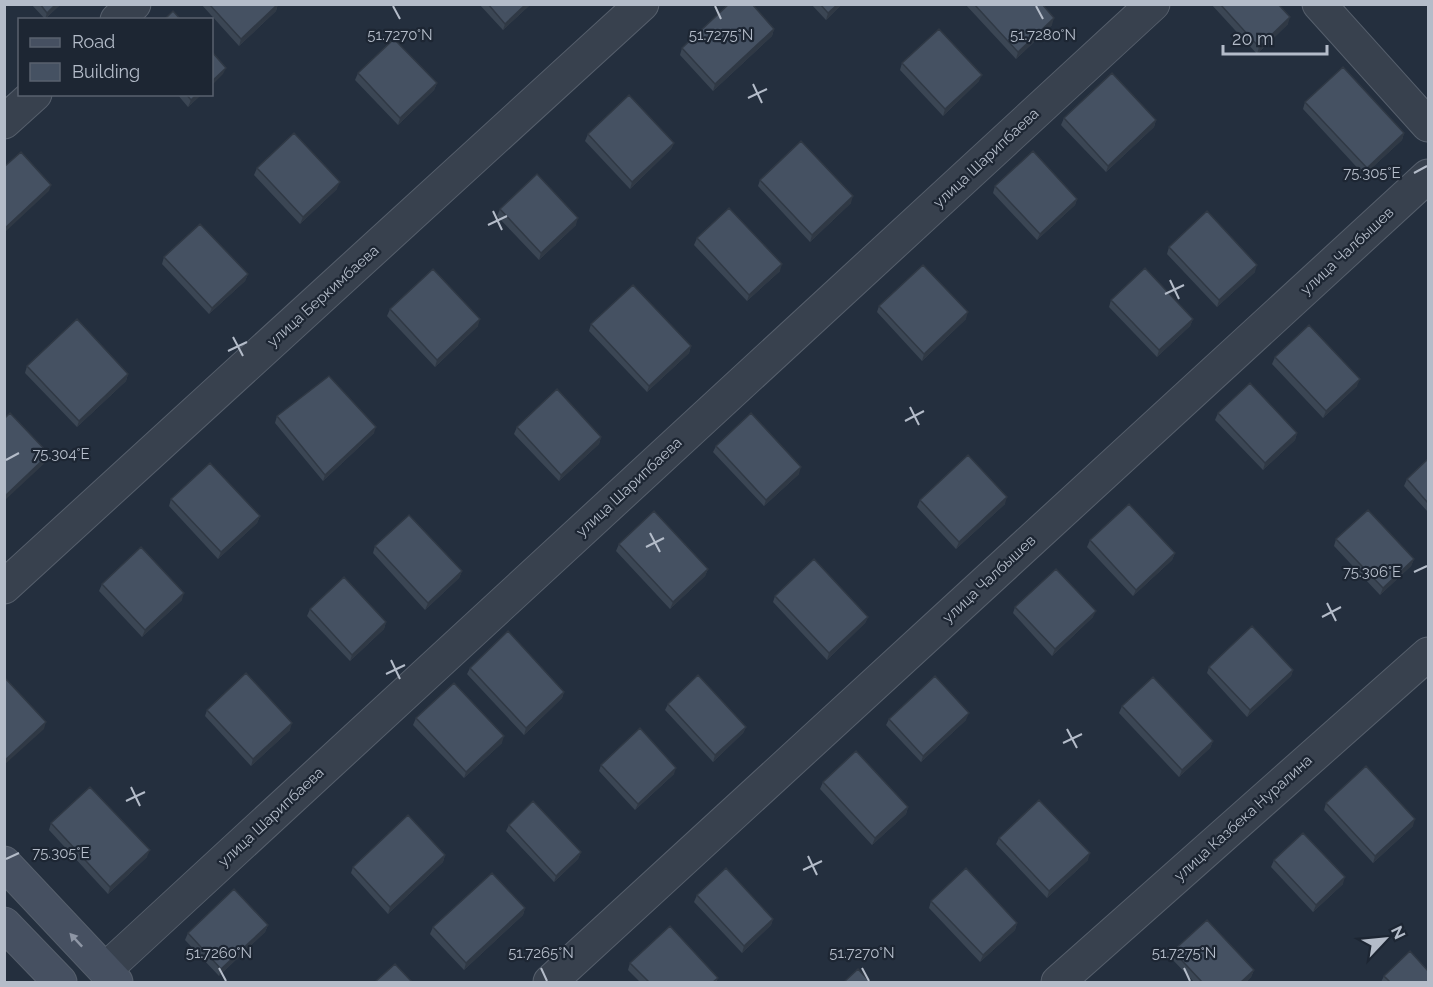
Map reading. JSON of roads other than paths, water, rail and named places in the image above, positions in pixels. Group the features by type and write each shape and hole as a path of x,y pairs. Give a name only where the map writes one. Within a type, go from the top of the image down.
{"main road":[{"path":"4,863 110,976"},
{"path":"4,924 60,982"}],"street":[{"path":"119,18 134,4"},
{"name":"улица Беркимбаева","path":"4,587 642,4"},
{"name":"улица Шарипбаева","path":"110,976 1152,4"},
{"path":"1319,4 1428,125"},
{"path":"4,122 33,96"},
{"name":"улица Чалбышев","path":"550,982 1428,176"},
{"name":"улица Казбека Нуралина","path":"1058,982 1428,654"}]}
